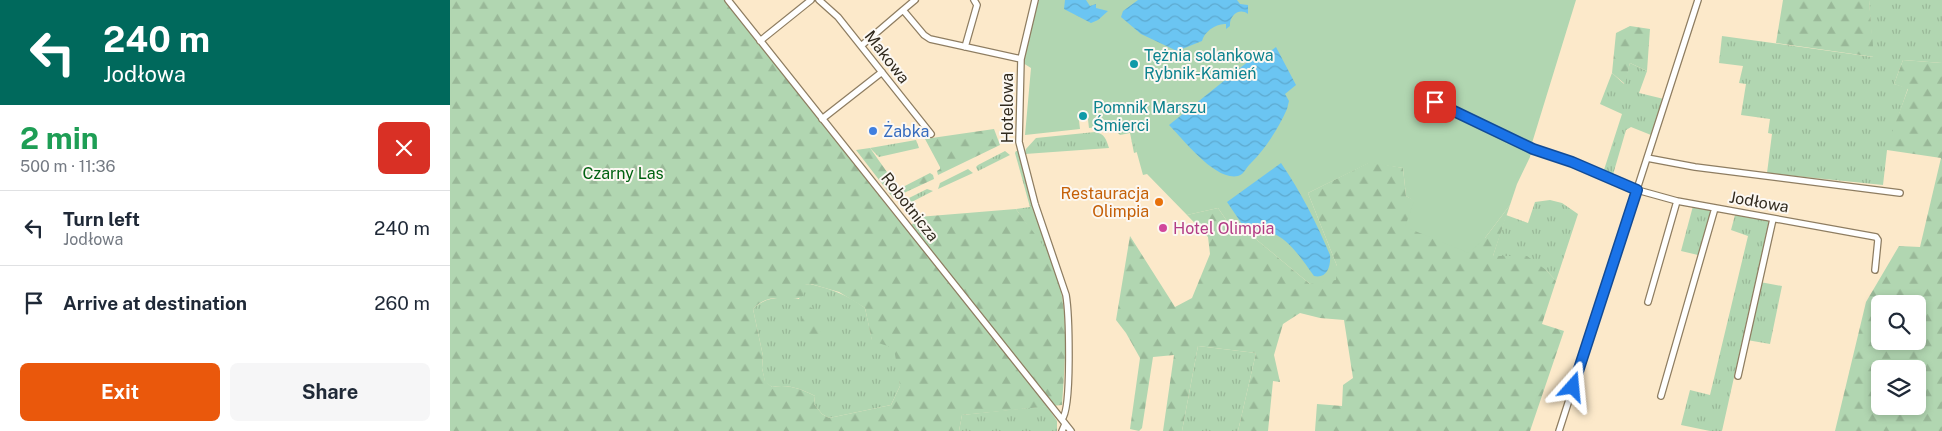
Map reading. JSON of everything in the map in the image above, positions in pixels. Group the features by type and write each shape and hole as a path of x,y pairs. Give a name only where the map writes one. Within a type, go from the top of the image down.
{"street":[{"name":"Robotnicza","path":"728,0 1071,431"},
{"path":"760,41 811,0"},
{"name":"Makowa","path":"819,0 838,17 931,134"},
{"path":"860,46 916,0"},
{"path":"965,47 977,5 974,0"},
{"path":"1559,431 1698,0"},
{"name":"Hotelowa","path":"1033,1 1021,59 1019,142 1035,204 1066,295 1068,310 1068,393 1062,431"},
{"path":"903,10 924,36 1021,59"},
{"path":"822,119 882,72"},
{"name":"Jodłowa","path":"1419,94 1533,149 1572,162 1637,190 1677,201 1876,237 1878,240 1878,252 1875,270"},
{"path":"1647,158 1695,167 1900,193"},
{"path":"1648,302 1677,201"},
{"path":"1661,396 1715,208"},
{"path":"1738,376 1773,219"}],"green space":[{"name":"Czarny Las","path":"450,0 725,0 899,221 911,226 918,217 1016,209 1048,253 1062,294 1065,331 1062,405 962,415 959,431 450,431","holes":["811,284 839,292 865,308 872,341 894,348 900,386 891,405 829,418 822,414 814,404 815,396 794,388 784,386 772,387 765,381 762,368 763,356 753,309 767,299 793,299 803,296 805,285"]},
{"path":"1039,0 1576,0 1532,143 1530,157 1517,184 1510,205 1485,238 1469,253 1405,227 1414,201 1406,196 1403,168 1369,163 1308,193 1337,266 1336,280 1310,284 1240,226 1231,227 1218,208 1187,215 1147,174 1143,175 1129,124 1089,128 1087,111 1078,112 1080,129 1025,135 1031,68 1023,63"},
{"path":"1783,0 1869,0 1874,57 1776,43"},
{"path":"1869,0 1942,0 1942,63 1903,60 1894,84 1908,88 1887,150 1883,185 1767,173 1772,134 1768,133 1770,119 1741,115 1746,84 1739,83 1743,66 1719,63 1722,36 1873,57"},
{"path":"1630,26 1650,29 1647,71 1630,63 1625,84 1612,73 1616,33"},
{"path":"1903,60 1942,63 1942,431 1835,431 1866,302 1899,246 1920,247 1941,158 1885,151 1908,89 1894,84"},
{"path":"1630,63 1647,71 1639,93 1664,99 1651,135 1631,127 1626,130 1612,178 1603,173 1622,114 1600,104 1612,73 1624,84"},
{"path":"1131,128 1137,152 1134,153 1130,133 1120,135 1118,133 1120,130"},
{"path":"994,129 1000,145 938,175 937,171 940,167 925,139"},
{"path":"1095,132 1105,137 1109,148 1025,154 1026,149 1036,138"},
{"path":"916,140 919,148 879,157 870,148"},
{"path":"870,148 899,189 930,173 934,179 893,198 856,150"},
{"path":"1005,151 1010,155 978,171 976,167 978,165"},
{"path":"1016,151 1019,151 1051,259 1016,209 1030,207"},
{"path":"1370,162 1403,168 1406,196 1485,238 1510,205 1493,256 1527,256 1546,270 1556,281 1542,324 1564,331 1530,431 1315,431 1317,404 1342,406 1343,385 1353,378 1344,320 1320,318 1300,313 1283,324 1274,355 1280,382 1273,381 1268,431 1238,431 1256,353 1198,346 1182,431 1163,431 1174,355 1153,357 1142,428 1139,431 1130,429 1140,358 1126,333 1116,320 1130,236 1175,307 1192,298 1210,254 1208,237 1187,215 1218,208 1231,227 1240,226 1310,284 1337,266 1308,193"},
{"path":"968,169 973,173 938,189 940,183"},
{"path":"927,189 933,191 902,207 903,201"},
{"path":"1550,200 1562,203 1578,214 1556,281 1546,270 1493,256 1506,215 1528,223 1535,202"},
{"path":"1693,206 1712,209 1698,255 1681,251"},
{"path":"1735,215 1769,221 1722,431 1710,431 1681,425 1690,390 1710,395 1748,236 1731,230"},
{"path":"1760,282 1782,286 1770,344 1747,340"},
{"path":"810,284 839,293 859,303 865,308 872,340 897,346 900,386 891,405 829,418 822,414 814,404 815,396 794,388 784,386 772,387 765,382 762,368 763,356 753,309 763,302 774,298 799,299 804,285"},
{"path":"810,307 820,316 822,323 820,336 814,340 799,327 806,309"},
{"path":"1198,346 1256,353 1238,431 1182,431"},
{"path":"1047,406 1057,421 1057,431 959,431 962,415"}],"water":[{"path":"1065,0 1086,0 1090,6 1096,4 1096,8 1108,11 1098,20 1091,23 1064,9"},
{"path":"1138,0 1237,0 1240,4 1248,5 1248,14 1238,12 1233,16 1230,26 1226,29 1226,24 1215,27 1205,34 1202,41 1177,51 1141,34 1121,17 1123,11"},
{"path":"1276,47 1296,85 1285,94 1289,101 1287,109 1267,145 1242,174 1229,176 1210,166 1200,158 1169,125 1255,56 1259,60"},
{"path":"1281,163 1308,208 1330,255 1329,267 1322,276 1314,276 1294,249 1278,236 1269,232 1246,230 1227,202"}],"place":[{"name":"Tężnia solankowa Rybnik-Kamień","path":"1134,64"},
{"name":"Pomnik Marszu Śmierci","path":"1083,116"},
{"name":"Żabka","path":"873,131"},
{"name":"Restauracja Olimpia","path":"1159,202"},
{"name":"Hotel Olimpia","path":"1163,228"}],"route":[{"path":"1435,102 1533,149 1572,162 1637,190 1573,387"}]}
